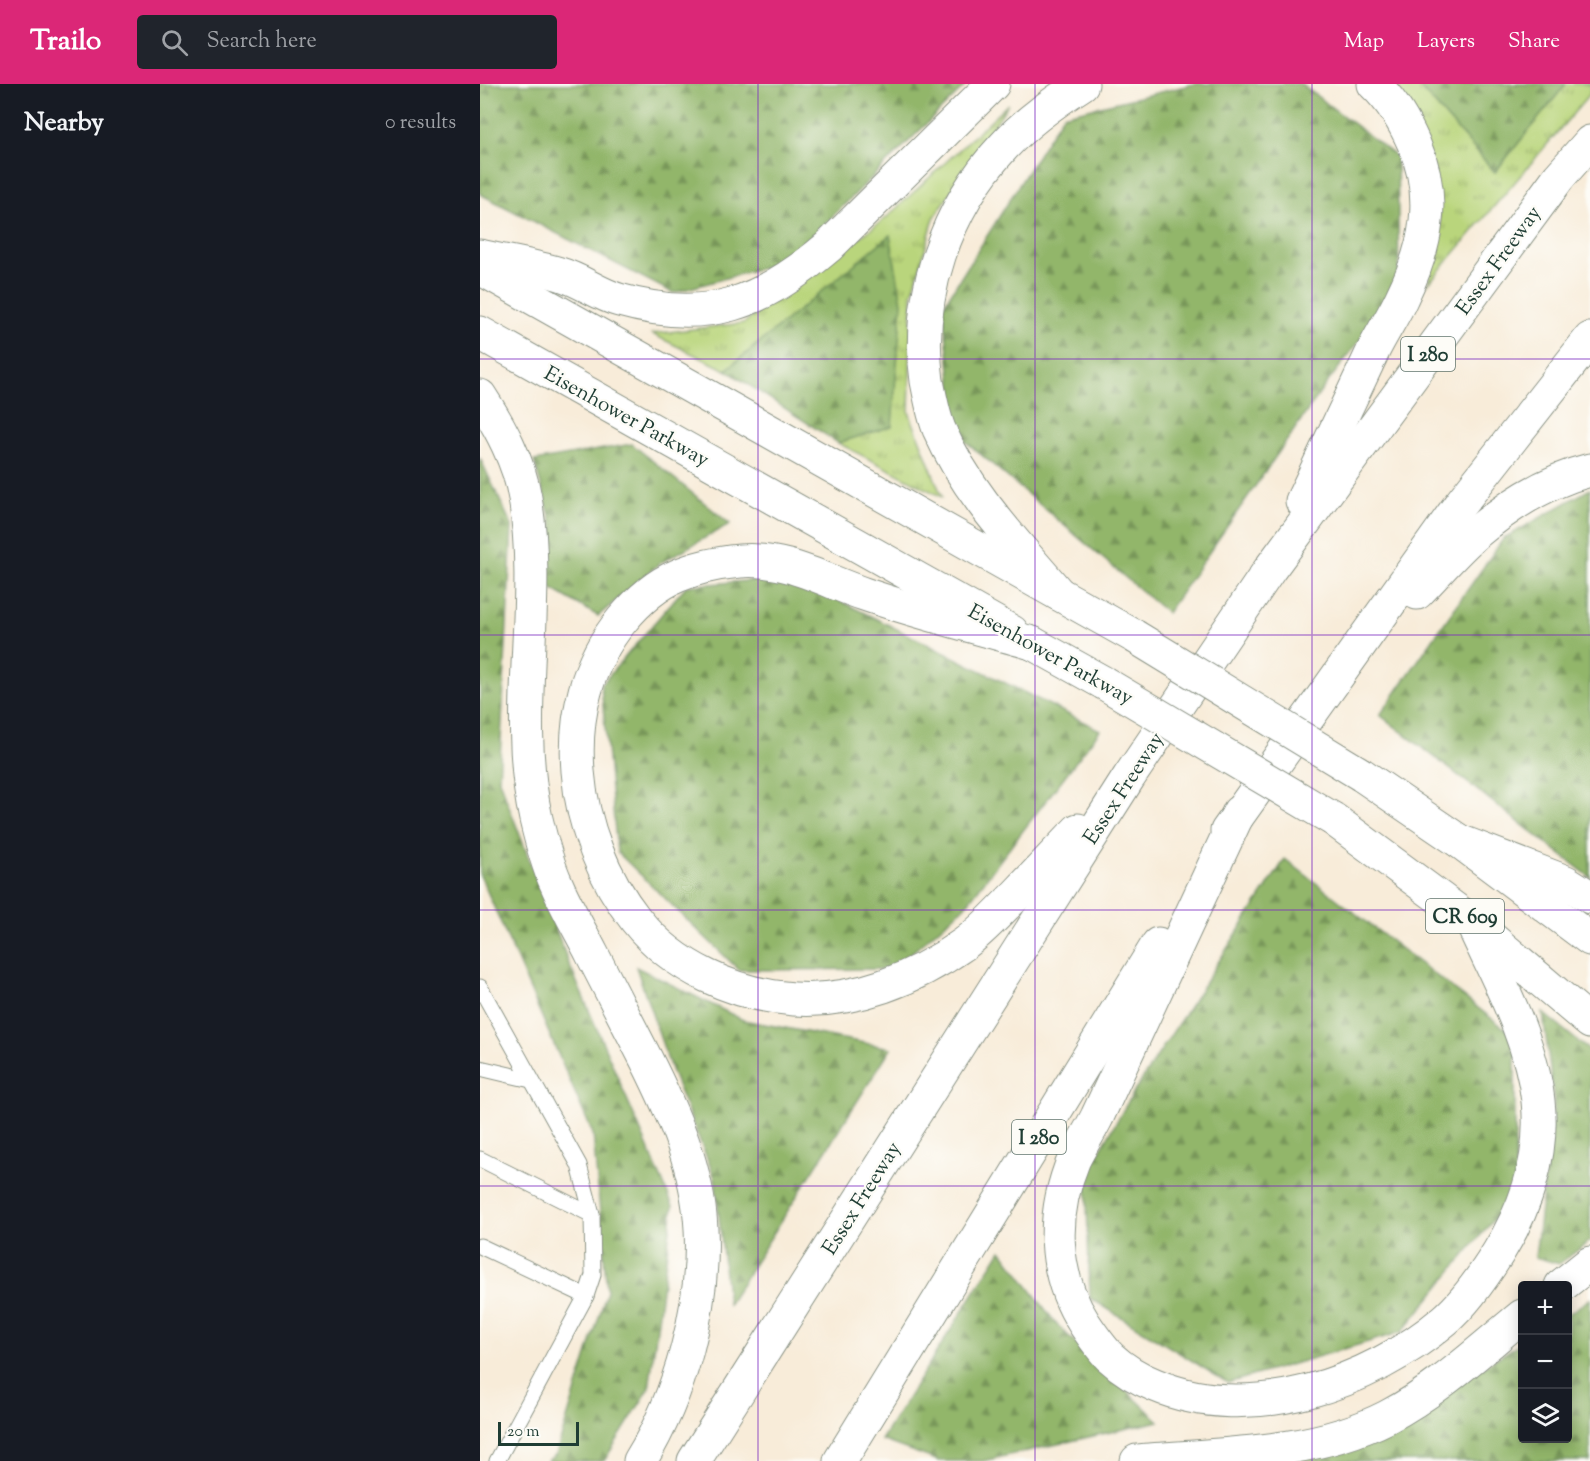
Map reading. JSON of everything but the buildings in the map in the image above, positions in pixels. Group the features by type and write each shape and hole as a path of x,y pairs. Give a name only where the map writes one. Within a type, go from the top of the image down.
{"main road":[{"path":"480,256 562,274 616,300 650,308 680,312 715,309 742,301 769,291 828,247 993,84"},
{"path":"1059,594 976,495 956,464 938,427 929,393 924,357 926,306 934,272 958,209 1002,147 1029,121 1082,84"},
{"path":"1270,569 1382,333 1402,298 1417,262 1427,221 1427,190 1419,156 1405,124 1387,96 1374,84"},
{"name":"Essex Freeway","path":"694,1461 1129,777 1270,569 1559,177 1590,142"},
{"path":"480,268 1059,594"},
{"name":"Eisenhower Parkway","path":"480,333 1104,683 1333,819 1471,921 1590,1022"},
{"name":"I 280","path":"840,1461 1239,812 1347,666 1461,503 1590,339"},
{"path":"480,396 512,452 525,496 530,542 526,747 530,794 541,840 555,882 666,1100 684,1143 697,1186 702,1273 694,1317 670,1398 640,1461"},
{"path":"1347,666 1476,533 1508,509 1541,489 1590,470"},
{"path":"1032,643 864,594 792,566 768,561 744,561 697,568 675,576 653,589 634,605 615,628 599,654 588,680 580,716 579,778 585,813 592,841 617,893 637,922 658,942 685,964 711,978 742,990 773,997 812,1000 852,996 917,972 964,944 1000,911 1129,777"},
{"name":"CR 609","path":"1059,594 1134,636 1362,775 1459,841 1590,939"},
{"path":"1239,812 1097,1117 1075,1158 1057,1219 1058,1248 1063,1277 1073,1306 1111,1358 1140,1379 1175,1394 1212,1401 1291,1396 1321,1387 1353,1376 1418,1341 1446,1319 1485,1274 1518,1218 1531,1182 1539,1137 1538,1101 1529,1053 1471,921"},
{"path":"1459,841 1566,882 1590,897"},
{"path":"1567,1281 1590,1263"},
{"path":"1137,1461 1268,1450 1312,1443 1350,1433 1387,1417 1425,1394 1518,1319"}],"lane":[{"path":"480,987 579,1165 592,1215 593,1275 586,1296 497,1461"},
{"path":"480,1068 531,1080"},
{"path":"480,1159 592,1215"},
{"path":"480,1246 586,1296"}],"green space":[{"path":"480,84 967,84 787,261 673,293 480,194"},
{"path":"1194,84 1301,84 1397,157 1399,277 1377,318 1324,387 1167,613 957,434 943,306 1063,115"},
{"path":"1390,84 1417,84 1495,172 1566,84 1590,84 1590,94 1428,284 1440,217"},
{"path":"1417,84 1566,84 1495,172"},
{"path":"1008,104 934,218 912,295 909,412 942,497 838,443 892,426 890,236 726,370 652,334 744,323 886,218"},
{"path":"890,235 902,303 892,426 838,443 726,370"},
{"path":"632,444 730,524 660,563 598,616 542,583 553,526 534,461"},
{"path":"480,458 512,526 499,780 569,964 673,1206 649,1389 604,1461 547,1461 556,1454 607,1291 593,1134 480,875"},
{"path":"1590,489 1590,877 1380,715 1503,539"},
{"path":"792,577 1100,730 966,905 893,969 739,970 617,852 601,685 686,586"},
{"path":"1285,859 1526,1045 1515,1059 1515,1193 1402,1332 1228,1383 1090,1298 1086,1175 1132,1095"},
{"path":"636,967 743,1020 891,1048 728,1305 715,1178 673,1075"},
{"path":"1543,1013 1590,1051 1590,1241 1559,1264 1535,1257 1554,1102"},
{"path":"1001,1250 1057,1325 1159,1421 983,1461 939,1461 881,1440"},
{"path":"1590,1299 1590,1461 1250,1461 1366,1442 1518,1345 1518,1443 1572,1443 1572,1311"}]}
